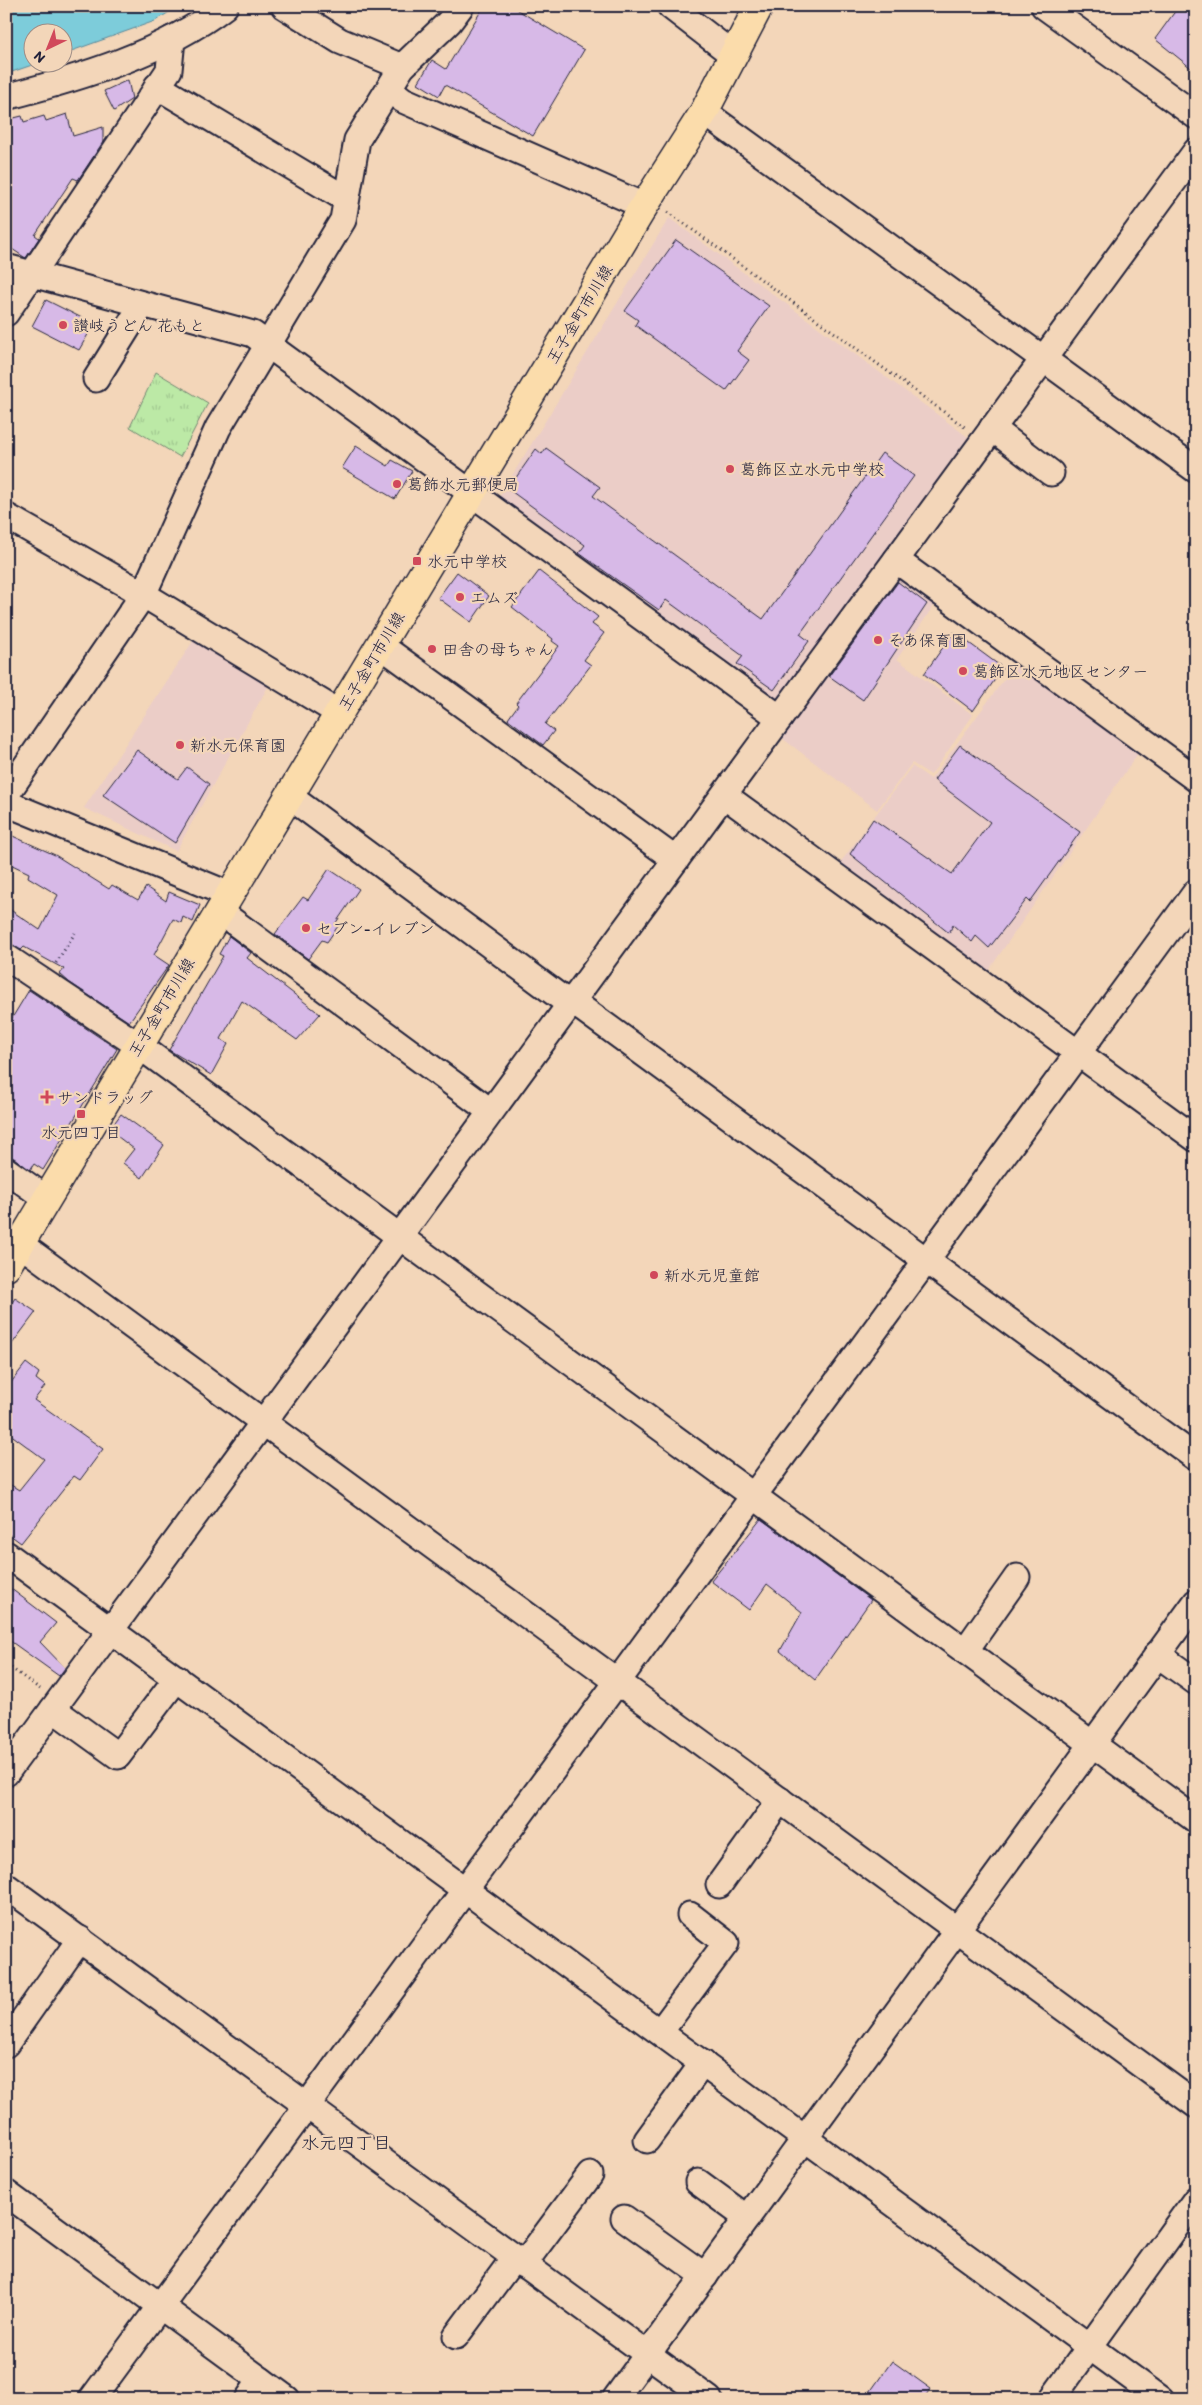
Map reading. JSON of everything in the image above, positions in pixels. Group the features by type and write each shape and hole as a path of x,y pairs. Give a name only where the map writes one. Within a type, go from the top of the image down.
{"main road":[{"name":"王子金町市川線","path":"732,54 745,6"},
{"name":"王子金町市川線","path":"6,1267 224,902 472,494 654,208 732,54 759,6"}],"street":[{"path":"6,97 54,84 150,50 172,39 225,6"},
{"path":"284,6 340,41 402,67"},
{"path":"6,796 143,595 218,428 343,220 357,140 390,90 402,67 449,22 461,6"},
{"path":"670,6 732,54"},
{"path":"1044,6 1196,116"},
{"path":"6,313 169,70 172,39"},
{"path":"157,86 346,199"},
{"path":"390,90 403,100 654,208"},
{"path":"704,112 1196,470"},
{"path":"6,1773 47,1699 111,1631 490,1110 724,795 1196,151"},
{"path":"6,267 253,334 268,347 780,718"},
{"path":"96,379 142,305"},
{"path":"992,428 1051,473"},
{"path":"6,516 143,595 339,713"},
{"path":"896,560 1196,778"},
{"path":"380,645 676,860"},
{"path":"724,795 1196,1139"},
{"path":"289,796 560,997 572,1001 1196,1458"},
{"path":"6,803 224,902 490,1110"},
{"path":"92,2399 617,1680 753,1497 1076,1052 1196,892"},
{"path":"6,957 138,1045 1196,1820"},
{"path":"6,1170 47,1199"},
{"path":"20,1244 1196,2105"},
{"path":"6,1554 1161,2399"},
{"path":"965,1651 1017,1576"},
{"path":"616,2399 1196,1602"},
{"path":"1157,1654 1196,1682"},
{"path":"47,1699 118,1756 177,1678"},
{"path":"719,1885 780,1800"},
{"path":"6,1886 518,2262 709,2399"},
{"path":"660,2032 726,1943 690,1916"},
{"path":"6,2044 80,1939"},
{"path":"647,2140 702,2063"},
{"path":"456,2336 590,2174"},
{"path":"698,2182 747,2218"},
{"path":"6,2193 161,2306 255,2389 287,2399"},
{"path":"1052,2399 1196,2199"},
{"path":"624,2218 705,2276"}],"path":[{"path":"654,208 967,429"},
{"path":"44,982 74,933"},
{"path":"6,1665 47,1699"}],"shaded area":[{"name":"葛飾区立水元中学校","path":"669,218 968,437 780,697 767,699 496,502"},
{"path":"896,568 938,600 897,659 973,715 931,775 912,763 877,810 778,735"},
{"name":"新水元保育園","path":"197,635 270,683 176,851 84,808"},
{"path":"1016,663 1139,752 984,977 837,867 912,766 931,779"}],"green space":[{"path":"156,372 208,403 180,457 130,427"}],"water":[{"path":"6,6 179,6 155,21 72,51 72,22 22,22 22,68 6,74"}],"building":[{"path":"484,6 511,6 584,50 533,136 445,85 439,96 418,83 432,60 446,69"},
{"path":"1179,6 1196,6 1196,72 1155,39"},
{"path":"128,80 132,99 114,111 104,91"},
{"path":"67,114 73,136 103,127 103,142 78,180 73,178 35,235 39,238 26,258 6,245 6,120 22,116 24,122 44,116 46,121"},
{"path":"676,240 769,306 737,351 749,360 726,391 635,325 638,320 625,311"},
{"name":"讃岐うどん 花もと","path":"46,300 94,324 79,350 32,326"},
{"path":"356,446 388,466 392,460 412,471 395,499 342,468"},
{"path":"546,448 600,487 593,496 763,619 882,453 914,476 800,634 809,641 774,690 737,664 743,656 666,600 659,610 579,553 585,545 508,489 536,449 542,454"},
{"path":"539,571 598,617 592,624 604,633 584,660 591,665 545,724 554,731 543,745 508,719 518,705 516,703 559,646 552,641 553,639 512,607"},
{"path":"457,572 489,596 471,622 438,598"},
{"name":"そあ保育園","path":"898,582 927,604 863,700 829,676"},
{"name":"葛飾区水元地区センター","path":"954,632 1003,668 973,711 924,674"},
{"path":"960,745 1080,832 1030,902 1027,899 989,948 976,936 972,942 953,925 949,933 850,854 873,819 952,874 990,822 934,780"},
{"path":"137,750 178,779 187,767 209,784 175,843 103,795"},
{"path":"6,833 55,855 109,889 112,885 138,900 146,887 166,901 169,892 200,905 193,922 183,917 181,923 173,919 154,955 169,965 129,1022 70,983 60,974 64,969 24,947 21,950 6,943 6,907 40,930 58,895 28,877 29,873 6,862"},
{"path":"329,869 359,889 335,924 338,926 327,942 322,940 308,959 275,934 303,897 308,900"},
{"path":"229,936 251,953 247,958 320,1014 297,1040 242,1001 221,1039 228,1044 211,1075 169,1050 223,956 219,954"},
{"name":"サンドラッグ","path":"29,990 117,1049 43,1170 34,1164 30,1170 14,1158 6,1156 6,1028"},
{"path":"121,1114 164,1145 142,1178 123,1163 134,1149 109,1130"},
{"path":"15,1298 36,1312 6,1352 6,1312"},
{"path":"26,1363 39,1373 36,1379 45,1386 34,1400 103,1449 80,1480 74,1476 21,1543 6,1532 6,1482 19,1490 44,1459 6,1431 6,1389"},
{"path":"761,1519 871,1600 815,1680 780,1651 802,1612 767,1584 749,1610 711,1581"},
{"path":"6,1585 56,1623 40,1642 65,1668 59,1676 6,1638"},
{"path":"892,2361 931,2389 924,2399 865,2399"}],"place":[{"name":"讃岐うどん 花もと","path":"63,325"},
{"name":"葛飾区立水元中学校","path":"730,469"},
{"name":"葛飾水元郵便局","path":"397,484"},
{"name":"水元中学校","path":"417,561"},
{"name":"エムズ","path":"460,597"},
{"name":"そあ保育園","path":"878,640"},
{"name":"田舎の母ちゃん","path":"432,649"},
{"name":"葛飾区水元地区センター","path":"963,671"},
{"name":"新水元保育園","path":"180,745"},
{"name":"セブン-イレブン","path":"306,928"},
{"name":"サンドラッグ","path":"47,1097"},
{"name":"水元四丁目","path":"81,1114"},
{"name":"新水元児童館","path":"654,1275"}],"district":[{"name":"水元四丁目","path":"346,2143"}]}
